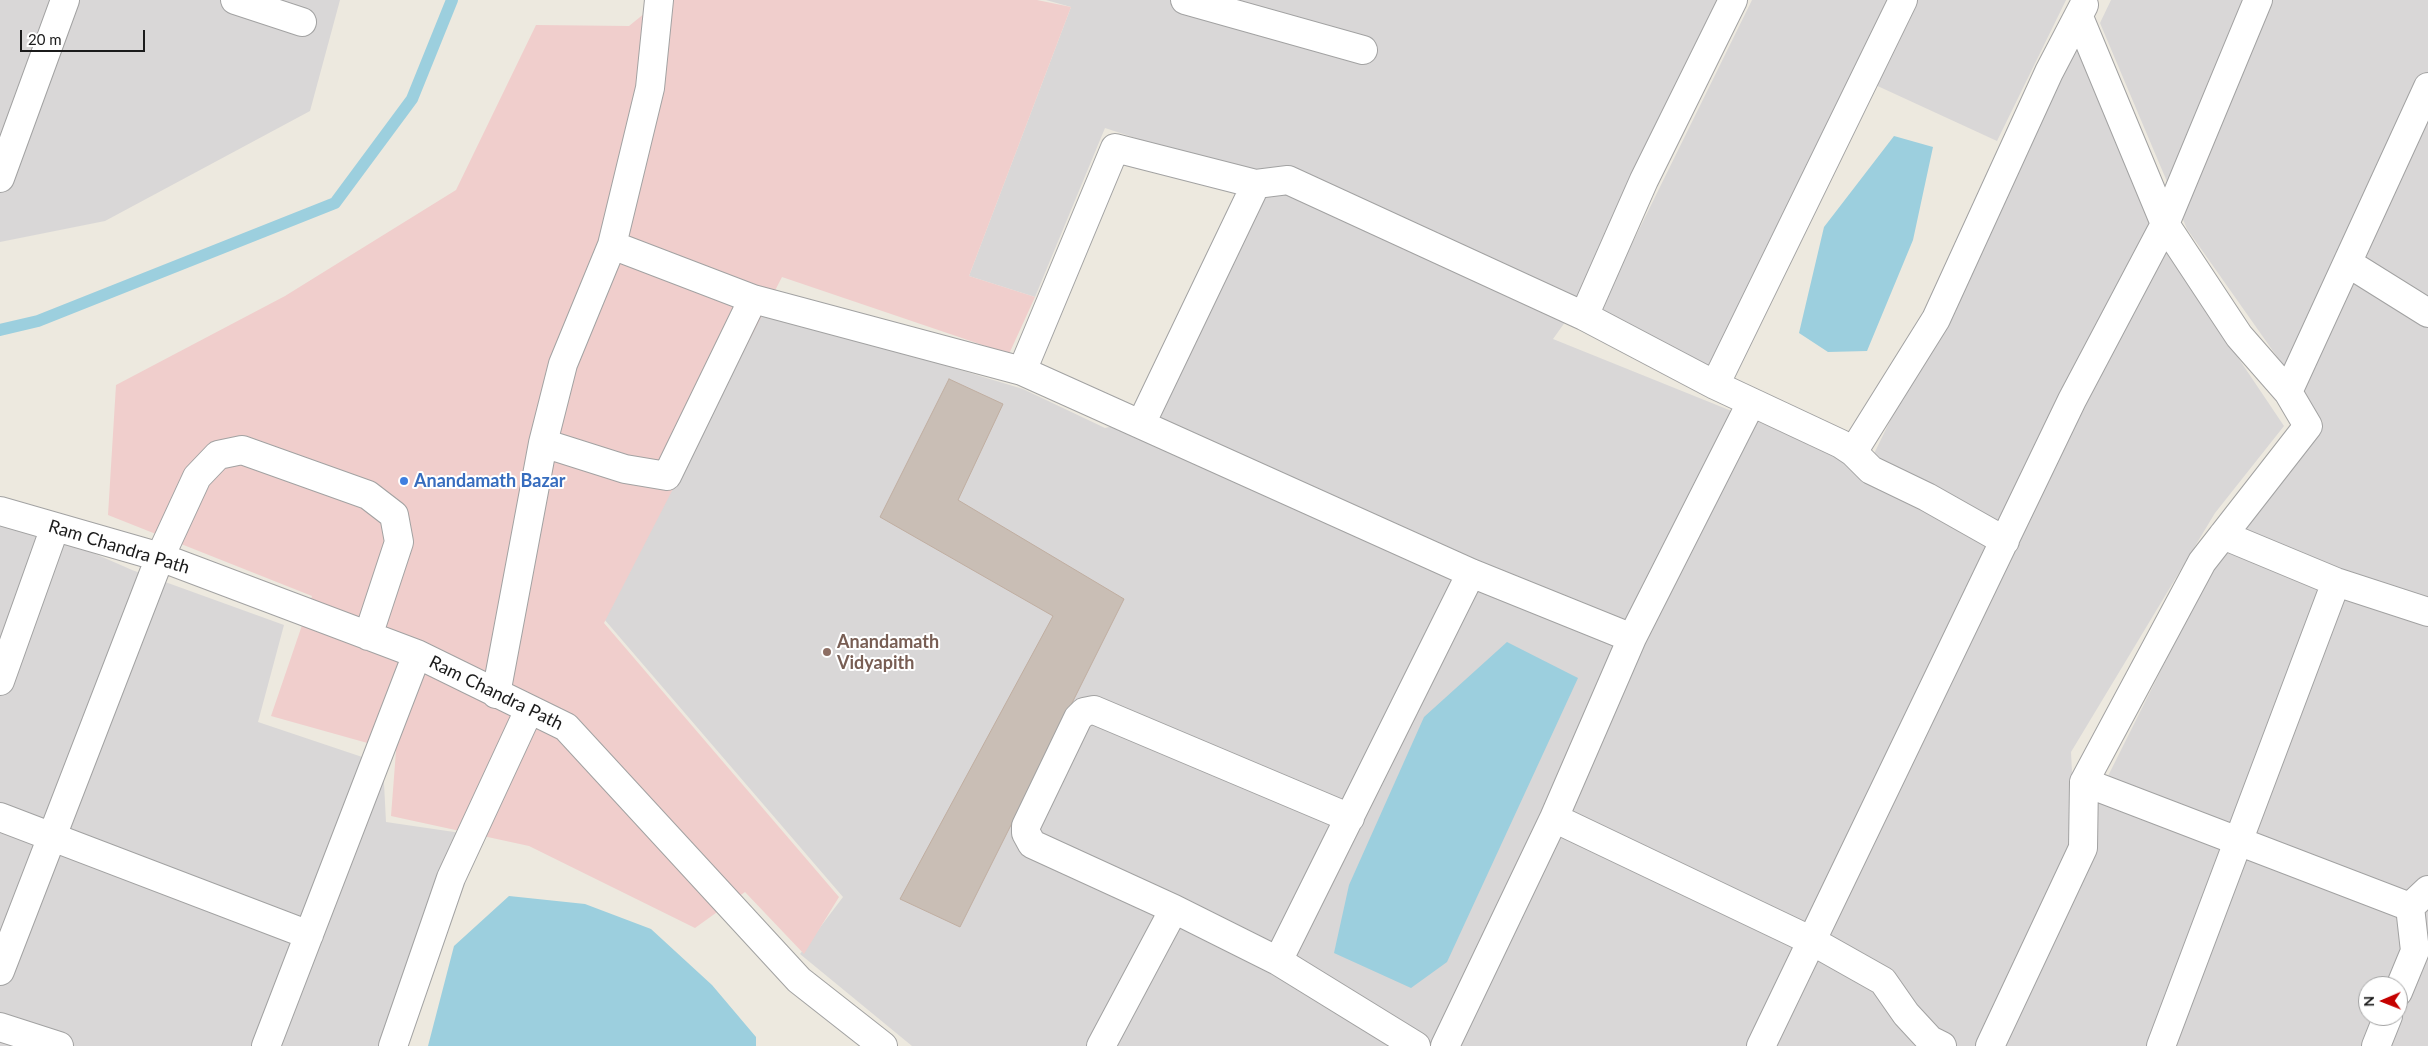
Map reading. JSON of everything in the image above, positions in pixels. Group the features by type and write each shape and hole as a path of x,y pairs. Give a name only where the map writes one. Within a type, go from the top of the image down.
{"street":[{"path":"0,178 65,0"},
{"path":"235,0 302,22"},
{"path":"496,694 544,443 564,364 612,245 650,88 659,0"},
{"path":"1185,0 1363,50"},
{"path":"1584,316 1644,180 1733,0"},
{"path":"1715,385 1903,0"},
{"path":"1761,1046 2072,400 2165,224 2258,0"},
{"path":"1990,1046 2084,848 2084,782 2202,562 2308,426 2288,392 2238,336 2165,224 2082,8"},
{"path":"1852,452 1936,318 2049,72 2082,8"},
{"path":"2288,392 2428,87"},
{"path":"1022,371 1115,148 1256,184 1288,180 1584,316 1715,385 1852,452 1872,470 1927,497 2005,541"},
{"path":"1142,424 1256,184"},
{"path":"612,245 753,299 1022,371 1471,573 1632,638"},
{"path":"2348,263 2428,313"},
{"path":"544,443 625,469 667,476 753,299"},
{"path":"1445,1046 1554,818 1632,638 1751,403"},
{"path":"0,971 160,557 197,477 218,455 242,450 368,495 394,515 399,542 368,636"},
{"name":"Ram Chandra Path","path":"0,511 160,557 417,654 566,727 851,1035 884,1046"},
{"path":"0,681 55,527"},
{"path":"2223,535 2336,582 2428,612"},
{"path":"1278,961 1471,573"},
{"path":"2161,1046 2237,840 2336,582"},
{"path":"266,1046 310,936 417,654"},
{"path":"393,1046 451,878 529,710"},
{"path":"1350,818 1094,710 1084,712 1078,718 1026,826 1027,837 1032,844 1174,909 1278,961 1416,1046"},
{"path":"2084,782 2237,840 2419,899 2415,951 2405,976"},
{"path":"0,817 310,936"},
{"path":"1554,818 1812,940 1883,982 1906,1014 1930,1040 1942,1046"},
{"path":"1101,1046 1174,909"},
{"path":"2376,1046 2384,1026"},
{"path":"0,1027 59,1046"}],"shaded area":[{"path":"0,0 340,0 310,111 105,221 0,242"},
{"path":"661,0 1037,0 1071,7 969,276 1035,297 1009,354 782,277 604,623 839,897 804,954 745,892 695,928 529,846 391,816 396,751 271,716 312,596 108,515 116,385 285,296 456,190 536,25 629,26"},
{"path":"1046,0 1719,0 1573,311 1553,339 1868,466 2075,42 2167,252 2284,426 2215,513 2071,752 2075,834 1975,1046 912,1046 800,954 843,897 604,619 762,310 1023,389 1105,428 1157,416 1266,181 1105,128 1035,297 969,276 1071,7"},
{"path":"1752,0 2066,0 1997,141 1858,77 1712,367 1592,325"},
{"path":"2111,0 2428,0 2428,1046 2004,1046 2097,798 2205,582 2323,422 2187,229 2100,23"},
{"path":"0,512 132,570 284,625 258,722 383,764 386,822 461,833 384,1046 0,1046"}],"water":[{"path":"1894,136 1933,147 1913,240 1867,351 1828,352 1799,333 1824,227"},
{"path":"1507,642 1578,678 1447,962 1411,988 1334,953 1349,885 1424,717"},
{"path":"509,896 585,904 651,929 712,985 756,1037 756,1046 428,1046 454,946"}],"building":[{"path":"949,379 1003,404 958,500 1124,599 960,927 900,899 1053,616 880,517"}],"waterway":[{"path":"0,330 38,321 335,203 412,99 452,0"}],"place":[{"name":"Anandamath Bazar","path":"404,481"},
{"name":"Anandamath Vidyapith","path":"827,652"}]}
